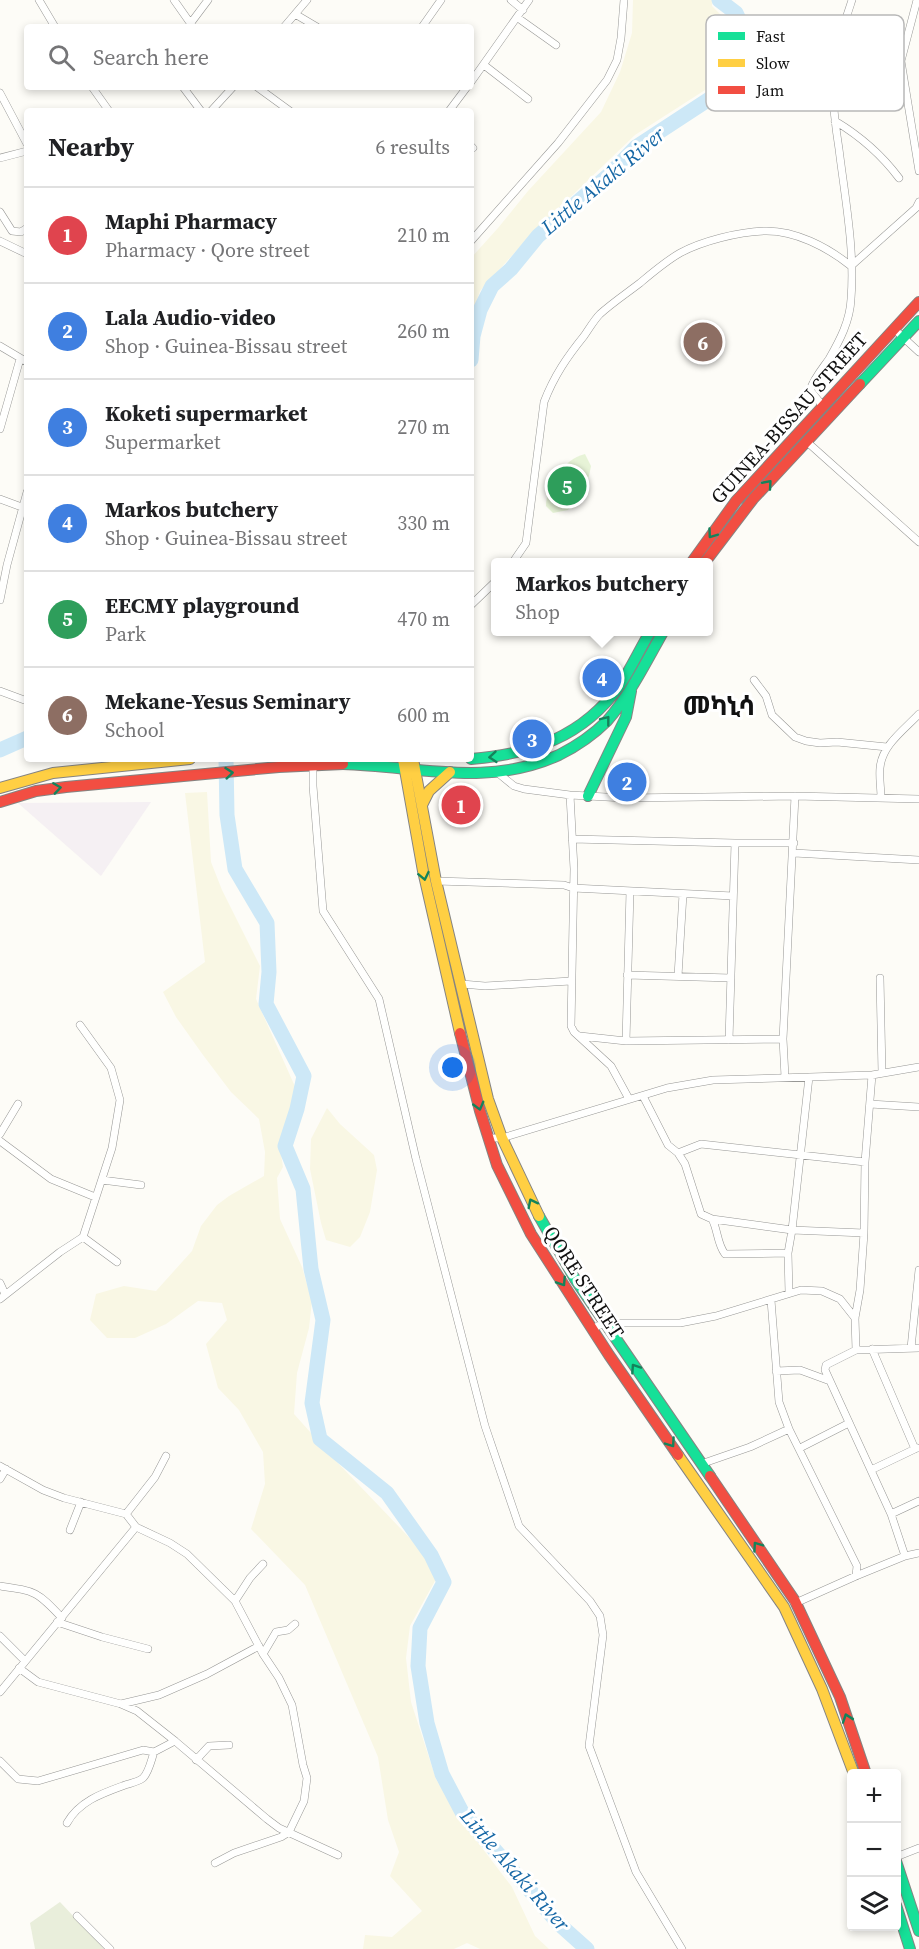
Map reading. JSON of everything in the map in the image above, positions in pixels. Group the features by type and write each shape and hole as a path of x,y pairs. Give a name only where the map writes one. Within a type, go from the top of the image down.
{"main road":[{"name":"GUINEA-BISSAU STREET","path":"695,558 736,501 919,302"},
{"path":"708,558 744,511 806,441 919,321"},
{"path":"474,759 526,752 580,727 600,710 618,688 648,636"},
{"path":"0,802 36,791 66,787 313,765 409,764 450,772 498,772 533,764 560,754 582,742 599,728 631,688 661,636"},
{"path":"588,796 626,717 631,688"},
{"path":"0,788 53,773 161,762"},
{"name":"QORE STREET","path":"409,764 410,798 423,871 461,1037 497,1165 531,1234 592,1329 784,1607 801,1638 821,1684 853,1769"},
{"name":"QORE STREET","path":"409,764 422,811 436,881 488,1099 521,1181 547,1232 604,1323 795,1601 836,1688 865,1769"},
{"path":"383,766 399,775 410,798"},
{"path":"422,811 422,800 435,783 450,772"},
{"path":"901,1872 919,1931"},
{"path":"901,1919 910,1949"}],"street":[{"path":"39,0 53,24"},
{"path":"174,0 190,24"},
{"path":"192,24 208,0"},
{"path":"287,24 307,0"},
{"path":"424,24 441,0"},
{"path":"511,0 523,10"},
{"path":"474,78 530,0"},
{"path":"474,238 558,143 607,80 617,60 624,0"},
{"path":"848,15 852,0"},
{"path":"904,50 917,0"},
{"path":"295,14 311,24"},
{"path":"518,18 556,45"},
{"path":"484,64 528,99"},
{"path":"904,80 919,171"},
{"path":"94,90 106,108"},
{"path":"185,90 199,108"},
{"path":"214,108 230,90"},
{"path":"261,90 286,108"},
{"path":"451,108 465,90"},
{"path":"0,93 24,138"},
{"path":"822,405 810,390 848,321 851,300 847,210 835,111"},
{"path":"835,121 878,152 899,178"},
{"path":"0,158 24,152"},
{"path":"851,266 916,208 919,202"},
{"path":"0,212 12,231 24,230"},
{"path":"516,558 526,543 544,402 551,382 560,367 599,315 681,253 704,243 743,234 764,231 783,232 834,252 851,266"},
{"path":"0,241 24,253"},
{"path":"894,330 919,352"},
{"path":"0,346 23,361 1,424"},
{"path":"806,441 919,542"},
{"path":"0,499 24,508"},
{"path":"0,600 7,565 24,511"},
{"path":"474,602 491,585"},
{"path":"754,680 766,696 772,715 795,737 806,741 887,747"},
{"path":"0,691 24,701"},
{"path":"881,798 882,756 887,747 919,714"},
{"path":"313,765 323,911 380,999 416,1159 485,1426 519,1527 590,1601 600,1616 603,1635 589,1746 636,1872 682,1949"},
{"path":"498,772 514,786 570,795 624,798 795,796 919,799"},
{"path":"570,795 573,888 571,1026 574,1032 611,1066 629,1099"},
{"path":"785,1077 783,1039 794,853 795,796"},
{"path":"572,839 794,843"},
{"path":"729,1040 735,843"},
{"path":"794,853 919,860"},
{"path":"436,881 564,885 573,888 733,896"},
{"path":"626,1041 630,891"},
{"path":"678,976 683,894"},
{"path":"627,975 731,978"},
{"path":"880,978 882,1073"},
{"path":"462,984 485,986 571,981"},
{"path":"0,1283 3,1297 83,1237 112,1149 120,1100 111,1068 80,1025"},
{"path":"580,1036 626,1041 783,1039"},
{"path":"489,1138 502,1138 667,1088 713,1080 872,1075 919,1067"},
{"path":"856,1350 855,1318 860,1290 864,1233 865,1162 872,1075"},
{"path":"789,1293 788,1253 809,1077"},
{"path":"643,1096 668,1145 678,1153 691,1180 701,1214 712,1219 792,1230 864,1233"},
{"path":"0,1134 18,1104"},
{"path":"870,1104 919,1107"},
{"path":"0,1141 51,1179 95,1197"},
{"path":"678,1153 701,1144 865,1162"},
{"path":"102,1180 141,1185"},
{"path":"712,1219 720,1248 725,1254 788,1253"},
{"path":"83,1237 117,1262"},
{"path":"905,1556 891,1514 825,1370 826,1365 856,1350 915,1348 919,1270"},
{"path":"592,1329 604,1323 680,1323 716,1316 801,1290 822,1291 840,1299 855,1318"},
{"path":"771,1300 779,1402 789,1429 857,1566 856,1576"},
{"path":"871,1470 917,1448 872,1349"},
{"path":"776,1371 800,1370 830,1381"},
{"path":"800,1448 849,1423"},
{"path":"701,1464 750,1447 789,1429"},
{"path":"126,1514 155,1477 166,1456"},
{"path":"0,1479 3,1468 43,1490 64,1498 126,1514 136,1527 171,1543 187,1554 235,1601 263,1654 279,1678 292,1705 307,1778 304,1801 289,1832 281,1837 234,1853 215,1863"},
{"path":"891,1514 919,1501"},
{"path":"70,1530 81,1502"},
{"path":"0,1692 136,1527"},
{"path":"784,1607 905,1556 919,1553"},
{"path":"235,1601 250,1578 263,1564"},
{"path":"0,1586 30,1590 44,1599 60,1620 102,1637 148,1649"},
{"path":"263,1654 276,1632 288,1630 295,1624"},
{"path":"0,1636 25,1661"},
{"path":"121,1704 159,1695 207,1674 259,1646"},
{"path":"19,1668 38,1682 121,1704 137,1711 267,1820 279,1828 338,1855"},
{"path":"0,1761 18,1779 39,1781 143,1750 154,1752 175,1741"},
{"path":"196,1760 209,1746 228,1745"},
{"path":"67,1823 79,1807 100,1795 141,1780 147,1772 154,1752"},
{"path":"901,1857 919,1848"},
{"path":"76,1916 110,1949"}],"shaded area":[{"path":"633,0 712,0 712,6 721,15 706,15 706,89 635,135 528,238 480,291 474,310 474,255 528,191 601,112 620,72 632,33"},
{"path":"207,792 211,862 222,890 260,966 256,999 297,1091 280,1148 283,1167 277,1178 280,1219 302,1267 312,1301 309,1328 297,1373 294,1414 423,1552 436,1579 410,1626 406,1658 411,1702 436,1779 463,1823 512,1887 535,1936 549,1949 480,1949 467,1943 454,1949 363,1949 365,1935 392,1937 422,1911 390,1876 399,1852 388,1820 378,1757 305,1585 251,1529 265,1484 263,1452 239,1410 218,1388 206,1344 227,1320 222,1303 198,1301 166,1324 135,1338 107,1338 90,1320 96,1294 124,1286 156,1291 192,1251 201,1226 217,1205 264,1176 265,1152 259,1119 231,1092 203,1055 176,1017 163,992 205,962 185,793"},
{"path":"151,802 101,876 18,803"},
{"path":"327,1108 340,1124 374,1155 377,1170 370,1212 360,1237 350,1247 326,1240 310,1169 311,1139"}],"green space":[{"path":"585,454 591,466 589,476 568,510 553,513 546,506 553,482 563,467"},
{"path":"60,1902 104,1949 35,1949 30,1923"}],"waterway":[{"name":"Little Akaki River","path":"719,0 737,15"},
{"name":"Little Akaki River","path":"474,332 480,310 492,286 511,269 538,236 610,174 636,147 706,101"},
{"path":"0,750 24,739"},
{"name":"Little Akaki River","path":"226,762 227,815 235,869 267,923 269,972 266,1004 304,1076 297,1109 285,1146 303,1189 311,1269 323,1320 312,1403 320,1439 387,1493 431,1555 444,1582 420,1628 418,1666 427,1723 442,1774 462,1812 559,1924 587,1949"}],"traffic: fast":[{"path":"860,384 919,321"},
{"path":"474,759 515,753 535,747 573,730 590,718 620,685 648,636"},
{"path":"343,764 479,773 505,771 532,765 559,755 584,740 607,721 630,689 661,636"},
{"path":"588,796 626,717 631,691"},
{"path":"539,1216 575,1279 710,1476"},
{"path":"901,1876 919,1931"},
{"path":"901,1921 910,1949"}],"traffic: slow":[{"path":"0,788 53,773 161,762"},
{"path":"404,762 423,871 460,1033"},
{"path":"414,762 436,881 488,1099 502,1138 539,1216"},
{"path":"422,805 429,791 450,772"},
{"path":"678,1455 784,1607 822,1689 852,1769"}],"traffic: jam":[{"path":"695,558 736,501 919,302"},
{"path":"708,558 753,499 860,384"},
{"path":"0,802 36,791 66,787 279,767 343,764"},
{"path":"460,1033 497,1165 531,1234 609,1355 678,1455"},
{"path":"710,1476 795,1601 840,1697 864,1769"}],"place":[{"name":"Mekane-Yesus Seminary","path":"703,342"},
{"name":"EECMY playground","path":"567,486"},
{"name":"Markos butchery","path":"602,678"},
{"name":"Koketi supermarket","path":"532,739"},
{"name":"Lala Audio-video","path":"627,782"},
{"name":"Maphi Pharmacy","path":"461,805"}],"district":[{"name":"መካኒሳ","path":"719,706"}]}
